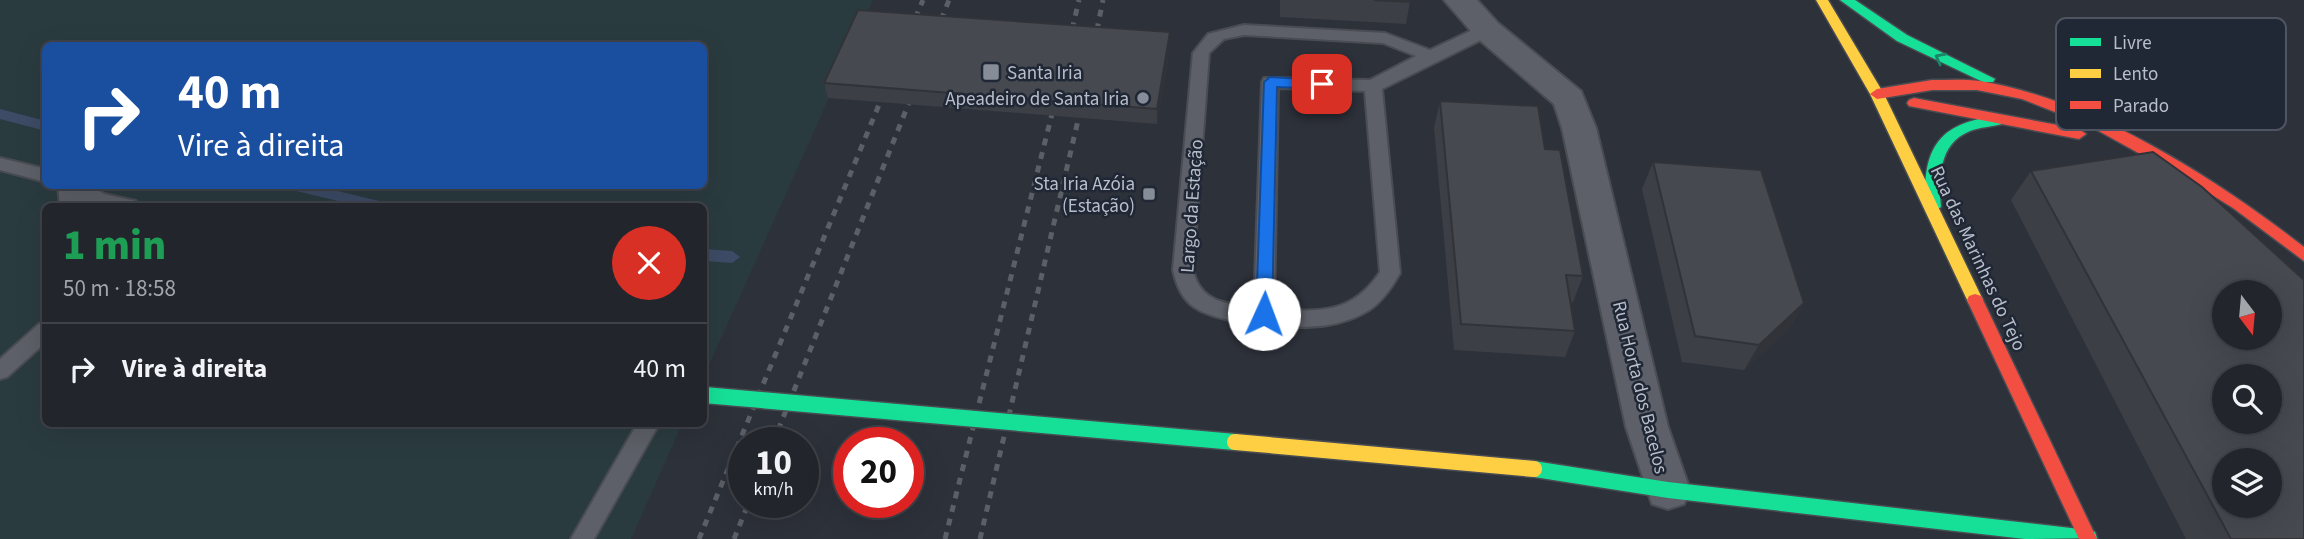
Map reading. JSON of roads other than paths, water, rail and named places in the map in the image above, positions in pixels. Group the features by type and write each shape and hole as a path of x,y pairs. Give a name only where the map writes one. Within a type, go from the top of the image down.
{"main road":[{"name":"Rua das Marinhas do Tejo","path":"1822,0 1877,94 1933,207 2088,539"},
{"path":"1846,0 1913,44 1958,67 2056,107"},
{"path":"1877,94 1943,85 1977,85 2025,95"},
{"path":"1877,94 2056,130"},
{"path":"1933,207 1931,172 1940,147 1955,130 1978,120 2013,122"},
{"path":"2057,130 2129,143"},
{"path":"2107,130 2238,204 2304,255"},
{"path":"707,395 1534,469 1668,490"},
{"name":"Rua Horta dos Bacelos","path":"1668,490 2088,539"}],"street":[{"name":"Rua Horta dos Bacelos","path":"1460,0 1487,30 1569,99 1579,128 1647,428 1668,490"}],"lane":[{"name":"Largo da Estação","path":"1373,86 1390,273 1377,294 1353,310 1325,318 1231,312 1208,307 1186,286 1183,270 1201,53 1205,44 1229,31 1244,30 1385,38 1430,56"},
{"path":"1264,314 1270,82 1373,86 1487,30"},
{"path":"0,164 42,175"},
{"path":"82,189 99,199 116,203"},
{"path":"0,371 42,334"},
{"path":"582,539 646,427"}],"waterway":[{"path":"0,114 42,125"},
{"path":"309,189 367,203"},
{"path":"707,255 732,257"}],"railway":[{"path":"910,31 923,0"},
{"path":"936,33 949,0"},
{"path":"1069,43 1079,0"},
{"path":"1094,44 1103,0"},
{"path":"699,539 888,83"},
{"path":"779,427 916,85"},
{"path":"945,539 1056,98"},
{"path":"980,539 1083,99"},
{"path":"734,539 743,518"}],"place":[{"name":"Santa Iria","path":"991,72"},
{"name":"Apeadeiro de Santa Iria","path":"1143,98"},
{"name":"Sta Iria Azóia (Estação)","path":"1149,194"}]}
